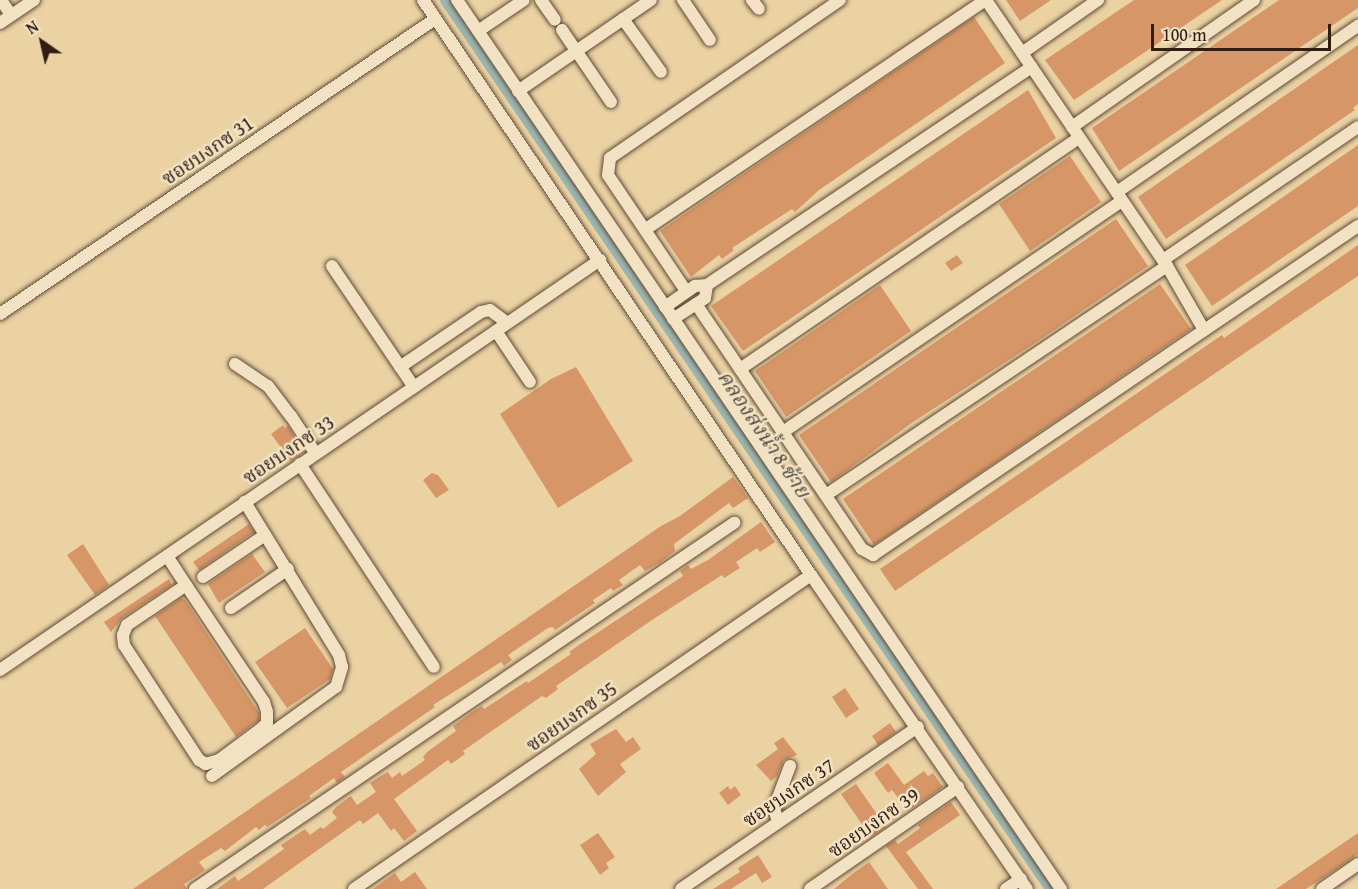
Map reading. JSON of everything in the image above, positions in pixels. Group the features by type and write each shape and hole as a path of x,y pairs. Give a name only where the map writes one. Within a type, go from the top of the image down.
{"street":[{"path":"1,0 11,15"},
{"path":"0,23 34,0"},
{"path":"423,0 811,575 918,727 1024,884 1006,889"},
{"path":"457,0 1061,889"},
{"path":"478,31 524,0"},
{"path":"541,0 555,20"},
{"path":"518,91 651,0"},
{"path":"683,0 710,40"},
{"path":"686,291 608,175 610,158 840,0"},
{"path":"645,229 986,0 1165,263 1204,330"},
{"path":"1022,53 1098,0"},
{"path":"1072,126 1254,0"},
{"name":"ซอยบงกช 31","path":"0,314 435,18"},
{"path":"623,19 661,72"},
{"path":"783,432 1120,197 1358,26"},
{"path":"562,30 611,102"},
{"path":"665,307 695,285 707,285 1032,67"},
{"path":"826,495 1165,263 1358,127"},
{"path":"740,369 1079,138"},
{"path":"696,304 862,549 873,555 1358,226"},
{"name":"ซอยบงกช 33","path":"0,670 600,260"},
{"path":"332,266 414,387"},
{"path":"673,319 705,298 707,285"},
{"path":"400,367 481,312 490,310 507,323"},
{"path":"496,331 530,382"},
{"path":"235,364 268,386 291,416 315,454"},
{"path":"300,464 434,667"},
{"path":"212,776 336,687 342,667 339,655 245,502"},
{"path":"195,889 734,523"},
{"path":"203,577 265,535"},
{"path":"167,556 264,702 267,712 267,723 262,728 219,760 206,764 199,760 124,645 123,635 127,625 186,585"},
{"path":"231,608 288,569"},
{"name":"ซอยบงกช 35","path":"354,889 811,575"},
{"name":"ซอยบงกช 37","path":"681,889 918,727"},
{"path":"778,822 774,808 790,766"},
{"name":"ซอยบงกช 39","path":"810,889 958,787"},
{"path":"1322,889 1358,864"}],"building":[{"path":"1006,0 1051,0 1020,21"},
{"path":"1134,0 1222,0 1074,100 1045,60"},
{"path":"1279,0 1358,0 1358,8 1119,171 1092,128"},
{"path":"974,17 1005,63 819,190 795,212 792,209 732,248 734,250 722,259 719,255 691,277 660,231"},
{"path":"1358,45 1358,104 1353,108 1355,110 1166,239 1138,197"},
{"path":"1028,90 1056,138 743,351 711,306"},
{"path":"1358,145 1358,206 1212,306 1185,265"},
{"path":"1070,156 1101,202 1030,251 999,204"},
{"path":"1116,219 1148,266 913,422 831,482 799,435"},
{"path":"1358,245 1358,276 895,591 880,569 1222,335 1224,338"},
{"path":"957,255 963,263 951,271 945,263"},
{"path":"1160,284 1191,329 874,545 843,499"},
{"path":"880,285 911,331 786,417 755,371"},
{"path":"576,367 633,461 558,508 500,414 551,379"},
{"path":"283,425 285,428 288,426 305,452 291,461 271,434"},
{"path":"432,473 438,475 449,490 436,498 423,480"},
{"path":"733,477 748,498 733,508 729,503 674,544 675,551 661,562 645,571 640,565 619,580 623,585 613,591 611,588 593,600 595,603 555,630 553,627 548,628 508,655 512,660 504,666 501,662 433,705 435,707 341,772 345,777 337,783 334,778 309,796 311,798 267,827 265,825 259,830 256,827 225,851 221,848 199,862 205,870 184,884 187,889 133,889 661,526 680,516"},
{"path":"761,522 775,542 760,552 757,548 736,562 740,568 724,578 722,575 652,620 556,686 558,689 546,698 542,696 463,751 465,754 451,764 448,760 394,799 417,831 404,841 394,828 391,831 378,813 363,824 360,820 263,889 217,889 235,876 238,881 284,849 281,845 305,829 310,835 321,827 323,829 337,818 332,812 336,807 351,796 357,805 376,792 370,783 379,777 388,772 392,778 400,772 402,776 425,760 423,757 427,752 456,731 453,726 472,712 482,706 484,709 527,681 528,683 571,654 569,652 579,645 683,576 680,571 688,565 691,569 708,560"},
{"path":"249,524 254,532 199,570 193,562"},
{"path":"83,544 109,585 95,595 67,555"},
{"path":"252,554 265,572 219,603 208,584"},
{"path":"169,579 172,585 122,618 111,632 104,622"},
{"path":"181,598 185,600 259,713 259,720 236,737 155,616"},
{"path":"305,628 333,669 330,679 287,708 255,662"},
{"path":"845,688 859,709 846,718 832,697"},
{"path":"890,723 896,732 878,745 872,736"},
{"path":"616,729 626,742 633,737 641,749 620,764 626,772 598,796 579,769 596,754 590,744"},
{"path":"783,737 797,755 784,760 777,776 771,781 756,765 778,749 774,743"},
{"path":"888,763 904,785 924,771 928,776 933,773 943,787 908,811 892,790 888,793 874,773"},
{"path":"856,784 886,827 871,837 841,794"},
{"path":"728,786 730,790 735,786 741,795 728,805 719,793"},
{"path":"951,802 960,815 906,852 933,889 918,889 886,846 895,840 898,844 920,828 918,825"},
{"path":"598,833 615,857 606,863 609,868 600,875 580,845"},
{"path":"1358,833 1358,854 1344,864 1306,889 1276,889"},
{"path":"758,855 772,877 762,883 756,873 731,889 713,889 740,872 738,868"},
{"path":"869,862 888,889 834,889 851,875"},
{"path":"415,872 427,889 373,889 395,873 401,882"}],"waterway":[{"name":"คลองส่งน้ำ 8 ซ้าย","path":"446,0 1051,889"}]}
